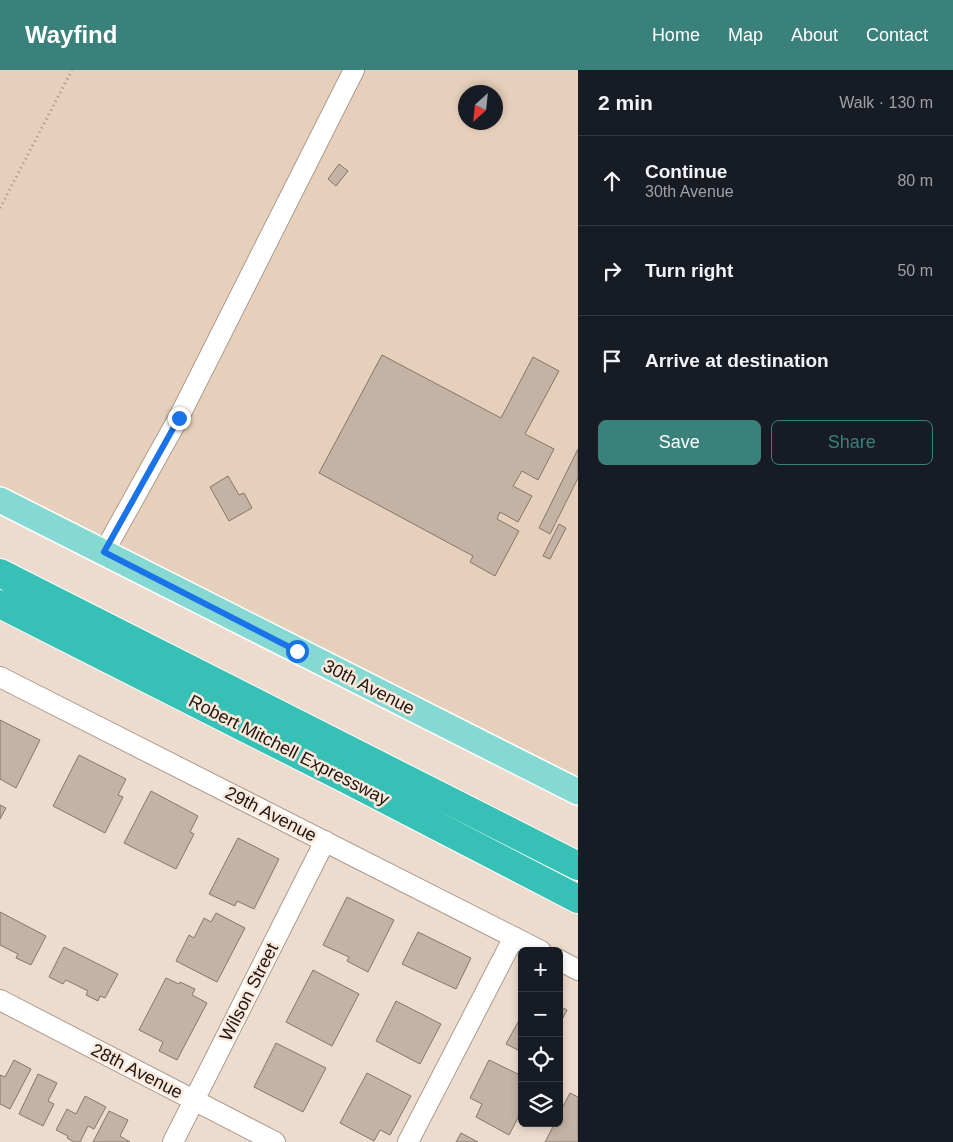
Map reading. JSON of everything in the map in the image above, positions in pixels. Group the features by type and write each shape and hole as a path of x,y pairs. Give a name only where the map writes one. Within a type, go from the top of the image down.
{"highway":[{"name":"Robert Mitchell Expressway","path":"0,573 578,866"},
{"name":"Robert Mitchell Expressway","path":"0,604 578,898"}],"main road":[{"name":"30th Avenue","path":"0,500 578,792"}],"street":[{"path":"104,552 179,418 354,70"},
{"name":"29th Avenue","path":"0,677 533,947"},
{"name":"Wilson Street","path":"173,1142 325,841"},
{"path":"408,1142 514,937"},
{"path":"563,962 578,970"},
{"name":"28th Avenue","path":"0,1000 275,1142"}],"path":[{"path":"0,208 72,70"}],"shaded area":[{"path":"0,70 578,70 578,788 0,496"}],"building":[{"path":"339,164 348,171 336,186 328,179"},
{"path":"382,355 501,418 533,357 559,371 525,434 554,449 538,480 522,471 513,486 532,496 518,522 500,512 497,519 519,531 495,576 470,562 473,556 319,473"},
{"path":"578,449 578,478 550,534 539,528"},
{"path":"228,476 239,495 244,493 252,508 229,521 210,487"},
{"path":"559,524 566,528 550,559 543,556"},
{"path":"0,720 40,740 16,788 0,779"},
{"path":"79,755 126,779 118,795 123,797 105,833 53,806"},
{"path":"151,791 198,816 190,832 194,834 176,869 124,843"},
{"path":"0,805 6,808 0,819"},
{"path":"238,838 279,859 254,909 237,901 235,906 209,894"},
{"path":"347,897 394,920 368,972 347,961 349,957 323,945"},
{"path":"0,912 46,936 31,965 16,958 18,954 0,945"},
{"path":"216,913 245,928 217,982 176,961 189,935 194,938 204,918 211,922"},
{"path":"418,932 471,958 456,989 402,964"},
{"path":"64,947 118,974 105,998 100,996 98,1001 86,995 88,991 66,980 63,984 49,977"},
{"path":"313,970 359,994 332,1046 286,1022"},
{"path":"166,978 195,989 192,995 207,1003 177,1060 159,1051 163,1042 139,1030"},
{"path":"396,1001 441,1024 420,1064 376,1041"},
{"path":"563,1008 567,1010 563,1018"},
{"path":"518,1022 518,1050 506,1044"},
{"path":"276,1043 326,1068 303,1112 254,1087"},
{"path":"14,1060 31,1069 10,1109 0,1104 0,1075 5,1077"},
{"path":"489,1060 518,1074 518,1118 509,1135 476,1117 482,1104 470,1098"},
{"path":"367,1073 411,1096 390,1135 380,1130 374,1141 340,1123"},
{"path":"38,1074 57,1083 48,1101 54,1104 43,1126 19,1114"},
{"path":"570,1093 578,1097 578,1142 545,1142 553,1127 563,1127 563,1106"},
{"path":"85,1096 106,1107 94,1129 88,1126 80,1142 74,1142 67,1138 68,1136 56,1130 67,1109 76,1114"},
{"path":"109,1111 128,1120 120,1136 130,1142 93,1142"},
{"path":"461,1133 478,1142 456,1142"}],"route":[{"path":"179,418 104,552 297,651"}]}
